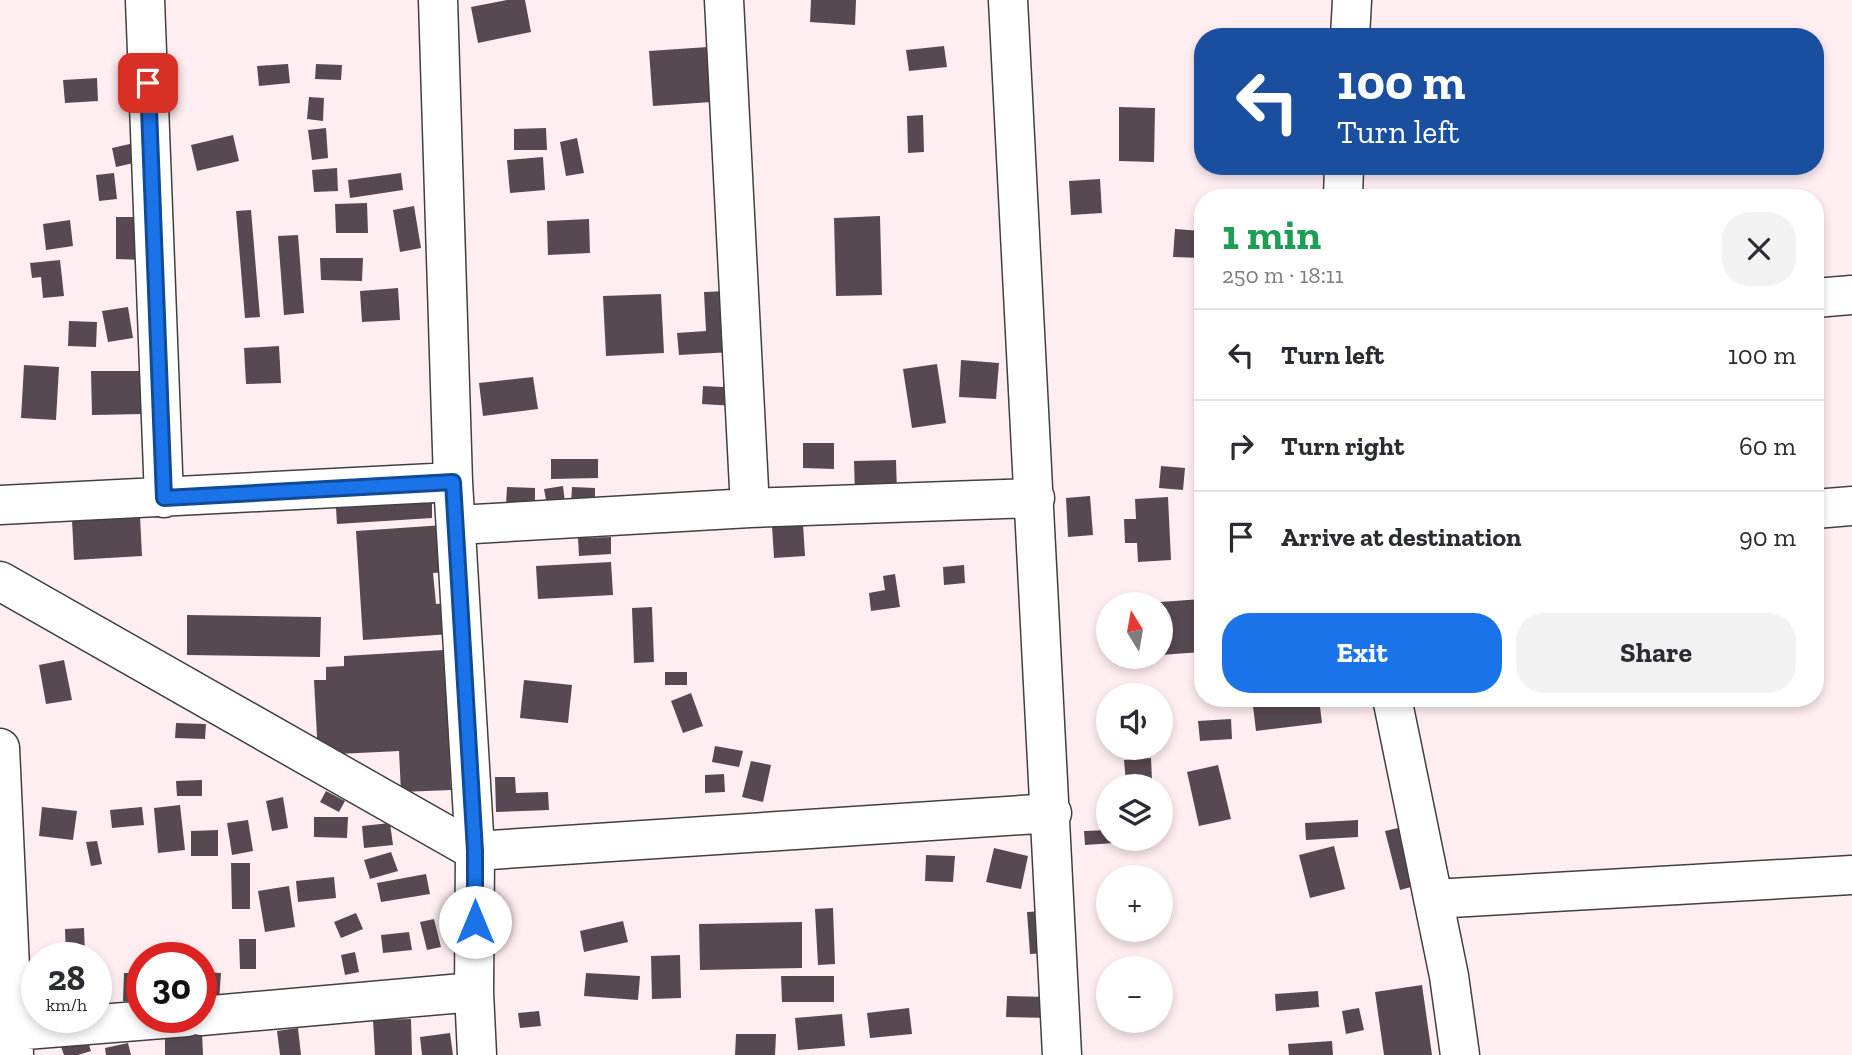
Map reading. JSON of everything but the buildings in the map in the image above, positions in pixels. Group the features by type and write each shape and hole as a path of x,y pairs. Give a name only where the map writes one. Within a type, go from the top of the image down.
{"street":[{"path":"145,0 164,498"},
{"path":"438,0 453,482 475,851 474,992 477,1055"},
{"path":"724,0 750,508"},
{"path":"1008,0 1052,813 1062,1055"},
{"path":"1350,28 1352,0"},
{"path":"1824,297 1852,295"},
{"path":"0,505 453,482"},
{"path":"457,525 750,508 1035,498"},
{"path":"1824,508 1852,506"},
{"path":"0,580 475,851 1052,813"},
{"path":"1394,707 1449,976 1460,1055"},
{"path":"0,748 13,1043 126,1026"},
{"path":"1433,900 1852,875"},
{"path":"217,1015 474,992"}],"route":[{"path":"148,83 164,498 453,482 475,851 475,922"}]}
